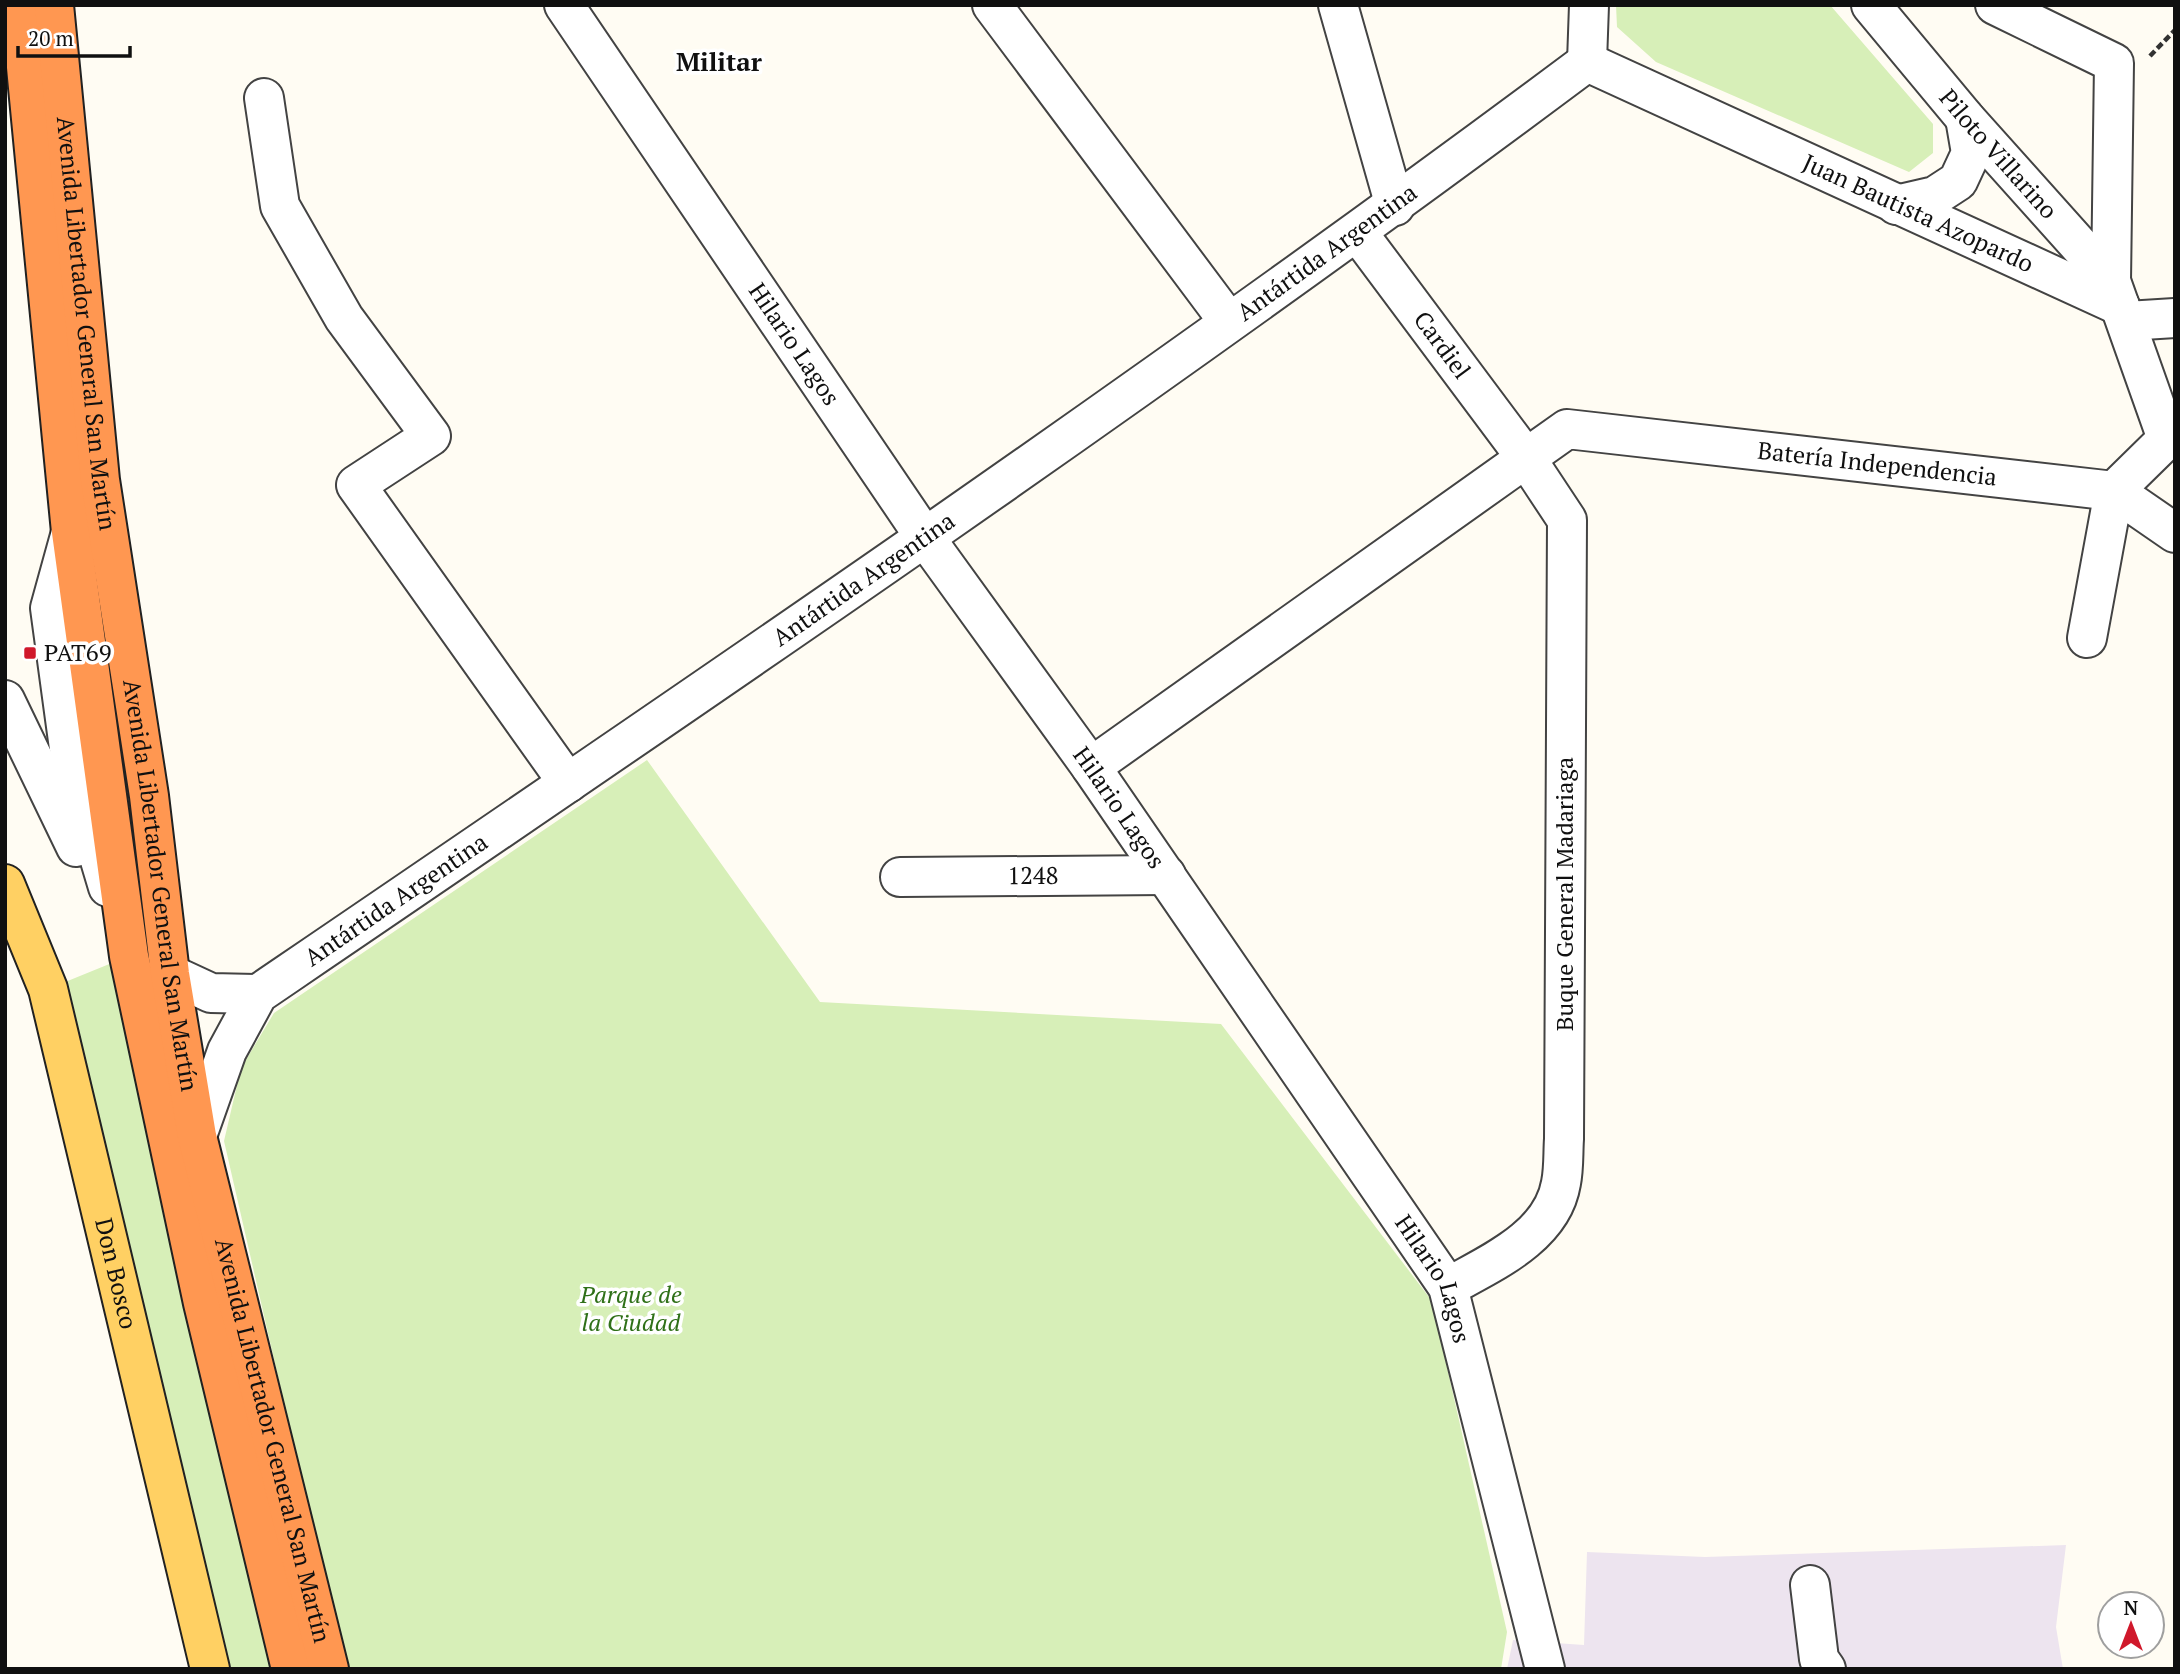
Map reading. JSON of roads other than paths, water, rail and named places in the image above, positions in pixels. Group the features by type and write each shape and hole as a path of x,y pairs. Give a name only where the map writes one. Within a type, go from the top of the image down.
{"highway":[{"name":"Avenida Libertador General San Martín","path":"20,5 71,532 129,956 203,1303 291,1669"},
{"name":"Avenida Libertador General San Martín","path":"54,5 100,480 149,796 170,974 197,1136 329,1669"}],"main road":[{"name":"Don Bosco","path":"9,904 48,989 210,1669"}],"street":[{"name":"Hilario Lagos","path":"564,5 926,539 1091,767 1448,1287 1545,1669"},
{"path":"992,5 1229,322"},
{"path":"1338,5 1395,206"},
{"path":"1587,62 1589,5"},
{"name":"Piloto Villarino","path":"1871,5 2120,303"},
{"path":"1995,5 2114,63 2120,303 2171,440 2114,491 2087,638"},
{"name":"Antártida Argentina","path":"197,1136 227,1051 258,994 926,539 1358,233 1587,62"},
{"name":"Juan Bautista Azopardo","path":"1587,62 1896,205 2120,303"},
{"path":"264,98 280,206 344,318 431,436 356,485 568,783"},
{"path":"1896,205 1935,196 1958,181 1971,153 1965,118"},
{"name":"Cardiel","path":"1358,233 1526,458"},
{"path":"2120,303 2175,318"},
{"name":"Batería Independencia","path":"1526,458 1567,429 2114,491"},
{"path":"1091,767 1526,458"},
{"name":"Buque General Madariaga","path":"1448,1287 1513,1251 1542,1224 1561,1185 1564,1125 1567,520 1526,458"},
{"path":"2114,491 2175,533"},
{"path":"5,701 129,956"},
{"name":"1248","path":"900,877 1166,876"},
{"path":"170,974 211,993 258,994"},
{"path":"1810,1585 1819,1659 1826,1669"}],"place":[{"name":"PAT69","path":"30,653"}],"district":[{"name":"Militar","path":"719,62"}],"park label":[{"name":"Parque de la Ciudad","path":"631,1309"}]}
